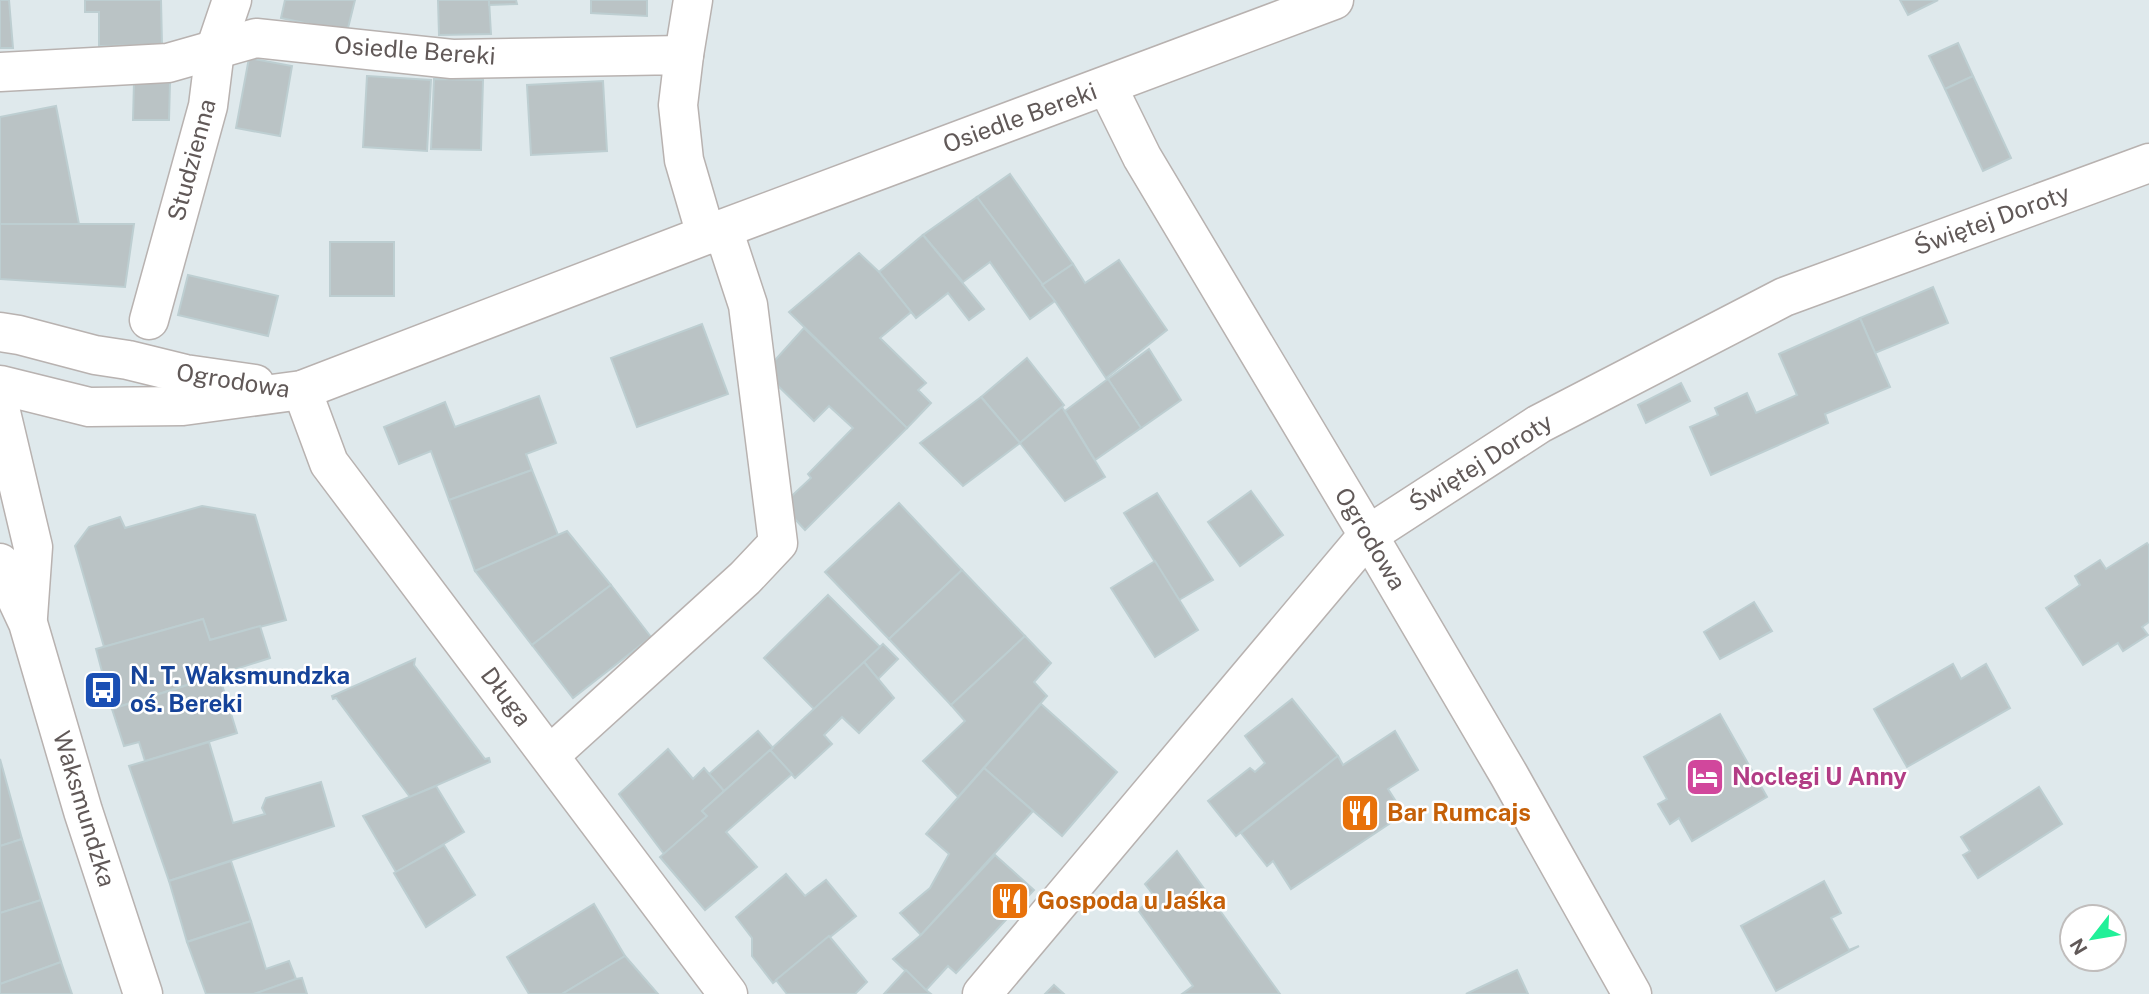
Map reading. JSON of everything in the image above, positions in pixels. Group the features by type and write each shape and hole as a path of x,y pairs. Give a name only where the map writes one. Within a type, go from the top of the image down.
{"street":[{"name":"Studzienna","path":"149,320 208,106 215,50 232,0"},
{"path":"550,755 745,578 778,543 748,305 684,160 678,105 693,0"},
{"name":"Osiedle Bereki","path":"302,390 1334,0"},
{"name":"Osiedle Bereki","path":"0,72 168,63 256,38 452,59 684,55"},
{"name":"Ogrodowa","path":"1107,86 1142,157 1509,775 1632,994"},
{"name":"Świętej Doroty","path":"982,994 1368,535 1539,424 1784,297 2149,163"},
{"name":"Ogrodowa","path":"0,332 186,374 302,390"},
{"name":"Ogrodowa","path":"0,385 89,407 183,406 302,390"},
{"name":"Długa","path":"302,390 329,463 728,994"},
{"name":"Waksmundzka","path":"0,408 33,547 28,623"},
{"name":"Waksmundzka","path":"0,563 28,623 83,811 143,994"}],"building":[{"path":"0,0 9,0 13,48 0,48"},
{"path":"85,0 161,0 162,45 99,46 99,12 85,12"},
{"path":"285,0 355,0 347,32 281,18"},
{"path":"438,0 489,0 491,34 439,35"},
{"path":"489,0 516,0 517,4 489,5"},
{"path":"591,0 647,0 647,16 591,13"},
{"path":"1900,0 1938,0 1908,15"},
{"path":"1958,43 1973,76 1945,89 1929,56"},
{"path":"249,58 292,66 280,136 236,128"},
{"path":"367,76 431,80 427,151 363,147"},
{"path":"1973,76 2011,158 1983,171 1945,89"},
{"path":"434,79 483,80 481,150 431,149"},
{"path":"603,81 607,151 531,155 527,85"},
{"path":"134,82 170,83 169,120 133,120"},
{"path":"56,106 79,224 0,224 0,117"},
{"path":"1010,174 1073,264 1042,285 977,197"},
{"path":"977,197 1055,301 1030,319 990,262 963,282 923,235"},
{"path":"0,224 134,224 125,287 0,279"},
{"path":"923,235 984,309 969,320 948,293 916,318 879,272"},
{"path":"330,242 394,242 394,296 330,296"},
{"path":"859,253 879,272 911,312 880,338 926,383 918,390 931,403 907,428 789,312"},
{"path":"1119,260 1167,330 1106,378 1042,285 1073,264 1085,283"},
{"path":"188,275 278,296 268,336 178,315"},
{"path":"1933,287 1948,323 1875,353 1860,318"},
{"path":"1860,318 1890,387 1825,414 1828,423 1711,475 1690,427 1718,415 1715,408 1747,393 1756,413 1797,395 1779,354"},
{"path":"702,324 728,394 637,427 611,358"},
{"path":"804,328 907,428 805,530 782,505 811,478 808,474 853,428 829,406 814,421 768,376 767,369"},
{"path":"1149,349 1181,400 1141,428 1108,379"},
{"path":"1027,358 1064,405 1020,443 981,397"},
{"path":"1108,379 1141,428 1095,460 1065,411"},
{"path":"1681,383 1690,401 1646,423 1638,405"},
{"path":"539,396 556,443 526,454 532,470 449,500 431,451 399,464 384,427 445,402 455,427"},
{"path":"981,397 1020,443 963,486 920,443"},
{"path":"1062,407 1105,477 1065,501 1020,443"},
{"path":"532,470 558,535 475,571 449,500"},
{"path":"1251,491 1283,535 1240,566 1208,522"},
{"path":"1157,493 1213,580 1179,600 1124,513"},
{"path":"899,503 962,570 889,639 825,572"},
{"path":"202,506 255,515 286,620 210,640 203,619 104,647 75,546 89,527 120,517 125,528"},
{"path":"567,531 611,585 532,645 475,571"},
{"path":"2147,543 2149,622 2142,627 2148,635 2123,651 2118,643 2083,665 2046,608 2080,585 2075,576 2100,560 2106,569"},
{"path":"1155,561 1198,630 1155,657 1111,588"},
{"path":"962,570 1025,636 951,705 889,639"},
{"path":"611,585 651,637 573,698 532,645"},
{"path":"828,595 880,647 815,710 764,658"},
{"path":"1754,602 1772,631 1720,659 1704,632"},
{"path":"203,619 210,640 260,626 270,658 112,709 96,649"},
{"path":"1025,636 1051,663 1034,682 1047,696 958,797 923,761 965,721 951,705"},
{"path":"883,644 898,659 878,679 864,662"},
{"path":"415,659 414,665 490,762 410,797 332,696"},
{"path":"864,662 894,698 859,733 842,717 824,735 832,744 795,778 770,750"},
{"path":"1953,664 1961,679 1986,664 2010,708 1907,767 1874,709"},
{"path":"219,675 237,733 145,761 139,742 124,746 112,709"},
{"path":"1292,699 1338,756 1236,836 1208,801 1250,768 1255,772 1265,763 1245,736"},
{"path":"1041,704 1117,772 1062,836 984,768"},
{"name":"Noclegi U Anny","path":"1720,714 1767,797 1692,841 1679,818 1670,824 1658,804 1667,799 1644,757"},
{"path":"758,731 773,748 724,791 709,774"},
{"path":"1395,731 1418,770 1388,789 1404,814 1291,889 1273,861 1267,866 1241,833 1338,756 1343,765"},
{"path":"209,742 233,823 265,814 262,808 266,798 321,782 334,826 169,881 129,766"},
{"path":"668,749 693,779 704,768 724,791 702,811 707,816 664,854 619,794"},
{"path":"770,750 792,774 726,832 757,867 705,910 660,857 707,816 702,811"},
{"path":"0,759 22,839 0,846"},
{"path":"984,768 1033,811 921,935 900,913 930,888 949,854 926,834"},
{"path":"436,786 464,832 396,872 363,816"},
{"path":"2039,787 2062,824 1978,878 1963,855 1970,851 1961,837"},
{"path":"22,839 41,900 0,913 0,846"},
{"path":"444,845 475,895 426,927 394,873"},
{"path":"1177,851 1280,994 1182,994 1193,986 1138,910 1155,897 1145,884"},
{"path":"995,855 1034,890 956,973 948,966 926,990 893,959 921,935"},
{"path":"231,861 251,921 187,942 169,881"},
{"path":"786,874 805,896 826,880 856,916 773,983 752,956 752,938 736,917"},
{"path":"1824,881 1841,913 1831,918 1849,950 1859,946 1776,991 1741,926"},
{"path":"41,900 61,962 0,984 0,913"},
{"path":"594,904 625,956 562,994 529,994 507,957"},
{"path":"251,921 266,969 289,961 296,979 254,994 206,994 187,942"},
{"path":"829,936 867,982 855,994 787,994 776,980"},
{"path":"625,956 658,994 562,994"},
{"path":"61,962 72,994 0,994 0,984"},
{"path":"906,970 926,990 931,994 884,994"},
{"path":"1517,970 1528,994 1466,994 1502,977"},
{"path":"302,978 307,994 254,994 296,979"},
{"path":"1054,985 1064,994 1045,994"}],"place":[{"name":"N. T. Waksmundzka oś. Bereki","path":"103,690"},
{"name":"Noclegi U Anny","path":"1705,777"},
{"name":"Bar Rumcajs","path":"1360,813"},
{"name":"Gospoda u Jaśka","path":"1010,901"}]}
